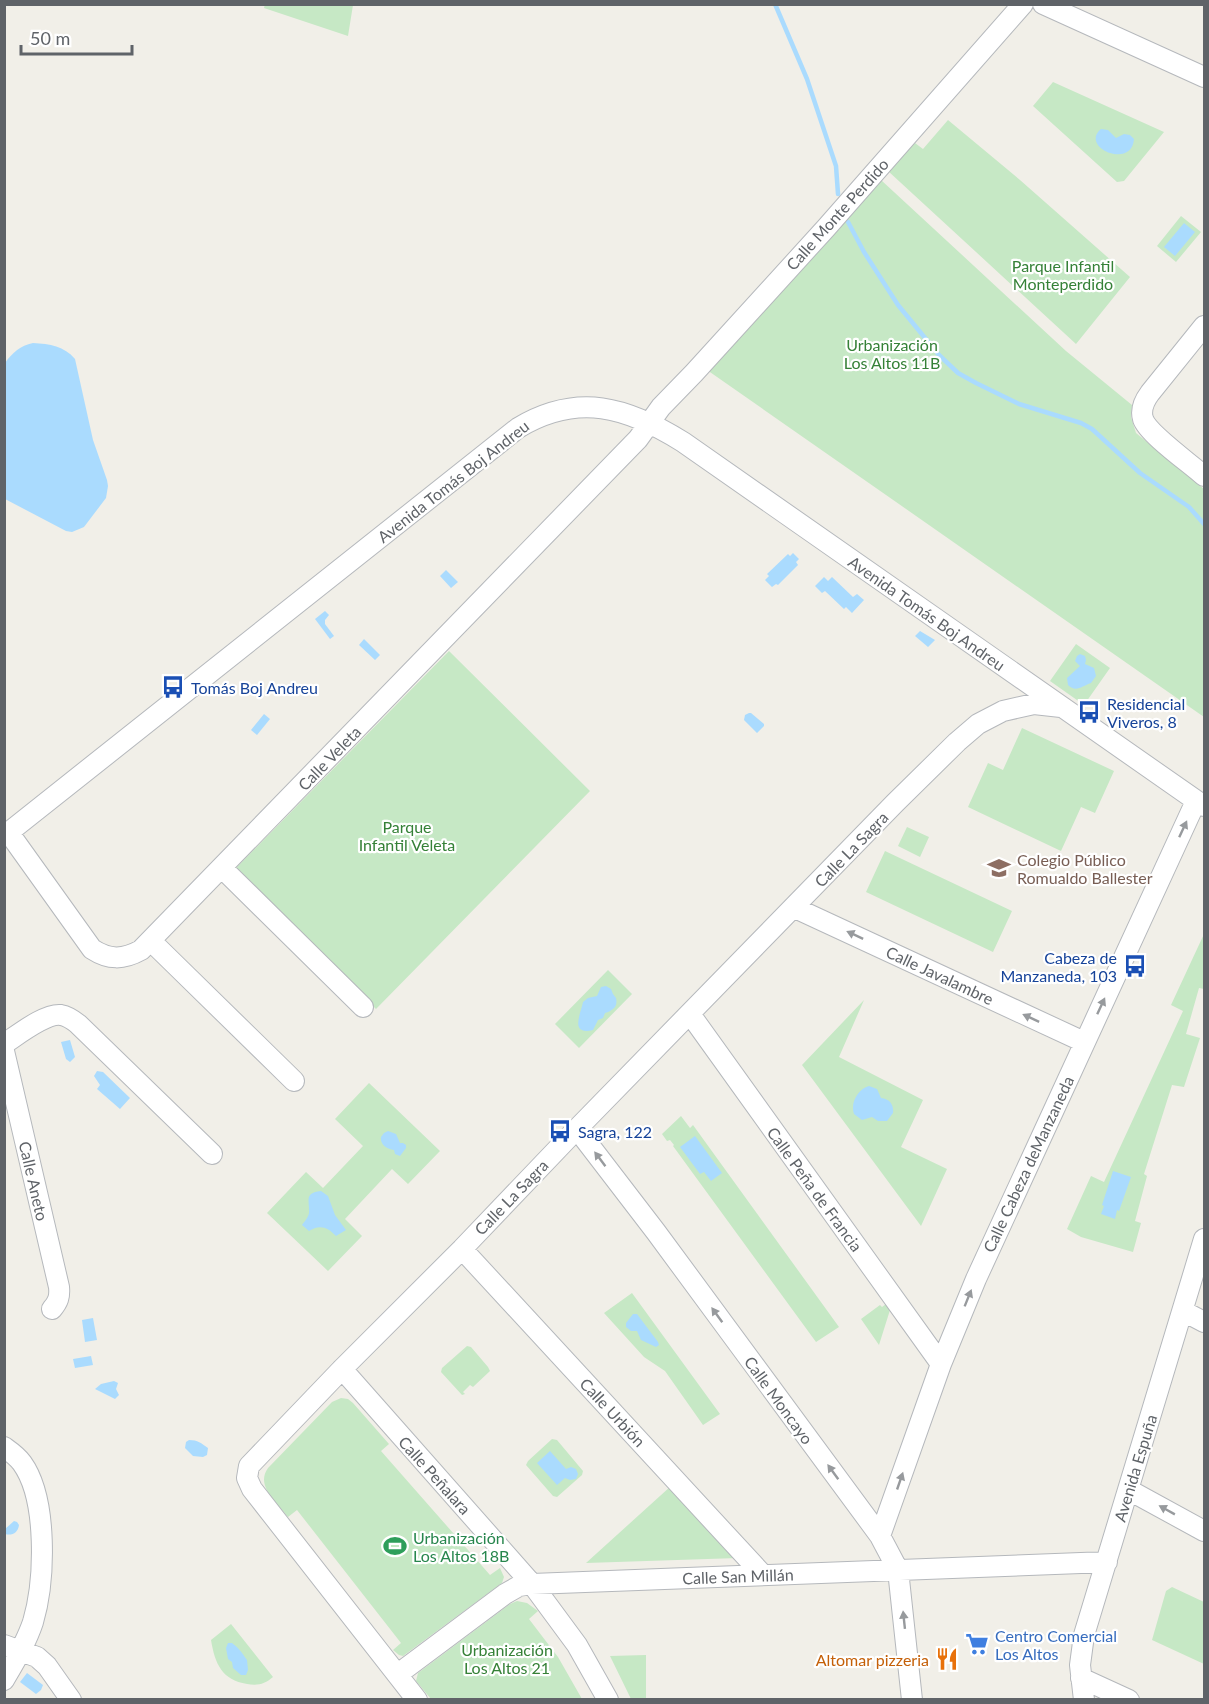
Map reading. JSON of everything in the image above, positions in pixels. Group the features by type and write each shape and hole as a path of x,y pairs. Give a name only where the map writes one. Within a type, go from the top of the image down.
{"street":[{"name":"Calle Monte Perdido","path":"650,422 661,407 839,213 1023,4"},
{"path":"1043,4 1204,77"},
{"path":"1204,326 1144,400 1142,416 1150,430 1204,476"},
{"name":"Avenida Tomás Boj Andreu","path":"7,834 518,428 546,414 584,407 633,415 650,422 692,449 1200,804"},
{"name":"Calle Veleta","path":"7,834 92,949 111,958 132,956 151,941 626,453 650,422"},
{"path":"1013,708 1019,698 1020,686 1014,673"},
{"name":"Calle La Sagra","path":"417,1700 252,1489 247,1478 249,1466 957,742 978,724 1013,708 1035,704 1063,707"},
{"name":"Calle Cabeza deManzaneda","path":"880,1536 941,1364 989,1248 1084,1042 1200,804"},
{"path":"222,868 363,1007"},
{"name":"Calle Javalambre","path":"795,908 1084,1042"},
{"path":"151,941 294,1081"},
{"name":"Calle Peña de Francia","path":"690,1014 941,1364"},
{"path":"4,1044 47,1017 61,1015 72,1019 212,1154"},
{"name":"Calle Aneto","path":"4,1051 9,1095 59,1287 60,1295 52,1309"},
{"name":"Calle Moncayo","path":"577,1129 880,1536 898,1570 912,1700"},
{"name":"Avenida Espuña","path":"1084,1700 1081,1678 1084,1635 1204,1239"},
{"name":"Calle Urbión","path":"462,1249 763,1575"},
{"path":"1183,1311 1204,1322"},
{"name":"Calle Peñalara","path":"342,1369 532,1584 577,1645 608,1700"},
{"path":"4,1447 18,1458 27,1471 35,1496 40,1526 42,1577 33,1621 13,1647 4,1680"},
{"path":"1129,1490 1204,1531"},
{"name":"Calle San Millán","path":"398,1674 519,1586 1107,1562"},
{"path":"13,1647 37,1657 47,1666 71,1700"},
{"path":"1081,1678 1129,1700"}],"green space":[{"path":"265,4 353,5 348,36 264,8"},
{"path":"1053,82 1164,132 1124,181 1117,182 1033,106"},
{"name":"Parque Infantil Monteperdido","path":"948,120 1130,277 1076,344 888,171 915,143 923,149"},
{"name":"Urbanización Los Altos 11B","path":"881,180 1066,351 1132,405 1131,417 1136,433 1204,489 1204,717 707,370"},
{"path":"1181,216 1201,232 1176,262 1157,246"},
{"path":"1076,644 1110,668 1084,705 1050,681"},
{"name":"Parque Infantil Veleta","path":"449,651 590,791 376,1009 234,870"},
{"path":"1022,728 1114,771 1095,813 1081,807 1061,851 968,807 988,763 1003,770"},
{"path":"907,827 929,837 920,857 898,846"},
{"path":"885,851 1012,911 993,952 866,892"},
{"path":"1204,934 1204,989 1199,988 1186,1034 1200,1038 1184,1087 1172,1085 1144,1174 1147,1176 1135,1221 1141,1223 1133,1252 1081,1237 1067,1229 1091,1176 1104,1182 1183,1011 1171,1005"},
{"path":"608,970 632,994 579,1048 555,1024"},
{"path":"864,1000 839,1057 923,1100 901,1147 947,1169 921,1226 802,1065"},
{"path":"369,1083 440,1151 408,1184 392,1169 345,1219 362,1236 328,1271 267,1213 306,1172 323,1188 363,1146 335,1119"},
{"path":"681,1116 690,1128 693,1125 839,1327 816,1342 674,1145 662,1134"},
{"path":"632,1293 720,1414 703,1425 665,1371 644,1357 604,1313"},
{"path":"886,1304 890,1310 879,1345 861,1319 880,1305 882,1307"},
{"path":"467,1346 471,1347 490,1371 473,1387 470,1385 462,1395 441,1372 442,1368"},
{"name":"Urbanización Los Altos 18B","path":"341,1398 353,1403 389,1444 381,1451 490,1575 500,1568 504,1577 502,1583 403,1656 393,1650 401,1643 297,1510 288,1517 269,1494 264,1481 268,1468 332,1402"},
{"path":"552,1439 557,1440 583,1471 582,1475 557,1497 553,1496 526,1465"},
{"path":"671,1486 738,1558 586,1563"},
{"path":"1172,1587 1204,1602 1204,1664 1152,1640 1166,1591"},
{"name":"Urbanización Los Altos 21","path":"517,1601 527,1603 538,1611 529,1619 558,1657 582,1699 431,1699 416,1681 418,1673"},
{"path":"231,1624 273,1677 258,1685 247,1684 231,1679 221,1670 211,1640"},
{"path":"646,1655 646,1699 631,1699 610,1656"}],"water":[{"path":"1101,129 1108,130 1116,138 1124,134 1130,135 1134,139 1131,148 1125,153 1117,154 1101,148 1096,136"},
{"path":"1184,223 1195,232 1175,256 1164,247"},
{"path":"33,343 56,346 75,359 93,440 107,480 106,498 84,527 72,532 5,499 5,363 17,350"},
{"path":"793,553 799,559 796,562 798,565 778,585 772,587 765,580 769,576 767,574 788,554 790,556"},
{"path":"446,570 458,582 451,588 440,576"},
{"path":"824,577 828,581 832,577 853,597 857,594 864,600 852,613 846,607 844,609 825,591 822,593 815,586"},
{"path":"325,611 329,615 325,624 334,636 330,639 315,619"},
{"path":"920,631 935,640 928,647 915,636"},
{"path":"364,639 380,655 375,660 359,645"},
{"path":"1080,654 1085,656 1085,664 1094,668 1096,676 1091,683 1074,688 1068,685 1067,678 1080,666 1075,661"},
{"path":"749,713 764,724 757,733 744,720 745,715"},
{"path":"264,714 270,719 257,735 251,730"},
{"path":"606,986 611,989 616,998 616,1006 598,1020 593,1030 581,1030 578,1022 583,1002 597,996 601,987"},
{"path":"70,1040 75,1057 70,1062 66,1059 61,1042"},
{"path":"97,1071 103,1072 130,1098 120,1109 97,1089 100,1085 94,1076"},
{"path":"869,1086 877,1089 881,1098 892,1105 893,1113 887,1121 878,1121 872,1117 862,1120 854,1114 853,1105 856,1097 861,1090"},
{"path":"388,1131 396,1134 400,1143 406,1145 400,1156 382,1142 381,1137"},
{"path":"695,1136 722,1173 711,1181 704,1172 700,1174 680,1147"},
{"path":"1113,1171 1131,1177 1115,1219 1101,1214"},
{"path":"321,1191 328,1196 335,1215 346,1230 336,1236 330,1230 316,1228 309,1231 302,1225 309,1214 310,1195"},
{"path":"633,1314 637,1314 659,1345 656,1347 641,1340 637,1331 631,1331 626,1327 626,1323"},
{"path":"93,1318 97,1340 85,1342 82,1320"},
{"path":"91,1356 93,1365 75,1368 73,1359"},
{"path":"114,1381 118,1383 116,1389 119,1395 115,1399 95,1389 101,1384"},
{"path":"189,1440 197,1441 208,1448 207,1455 193,1456 185,1448"},
{"path":"550,1451 566,1469 571,1467 576,1469 578,1474 576,1479 565,1478 557,1485 537,1463"},
{"path":"14,1521 19,1525 16,1532 5,1534 5,1529"},
{"path":"228,1643 237,1647 247,1660 246,1675 241,1675 233,1668 232,1662 228,1659 226,1648"},
{"path":"27,1673 43,1685 36,1694 20,1682"}],"waterway":[{"path":"775,4 807,79 836,166 838,194"},
{"path":"848,222 898,305 939,355 958,373 1019,404 1081,423 1092,429 1140,473 1189,507 1204,524"}],"place":[{"name":"Tomás Boj Andreu","path":"173,687"},
{"name":"Residencial Viveros, 8","path":"1089,712"},
{"name":"Colegio Público Romualdo Ballester","path":"999,868"},
{"name":"Cabeza de Manzaneda, 103","path":"1135,966"},
{"name":"Sagra, 122","path":"560,1131"},
{"name":"Urbanización Los Altos 18B","path":"395,1546"},
{"name":"Centro Comercial Los Altos","path":"977,1644"},
{"name":"Altomar pizzeria","path":"947,1659"}]}
